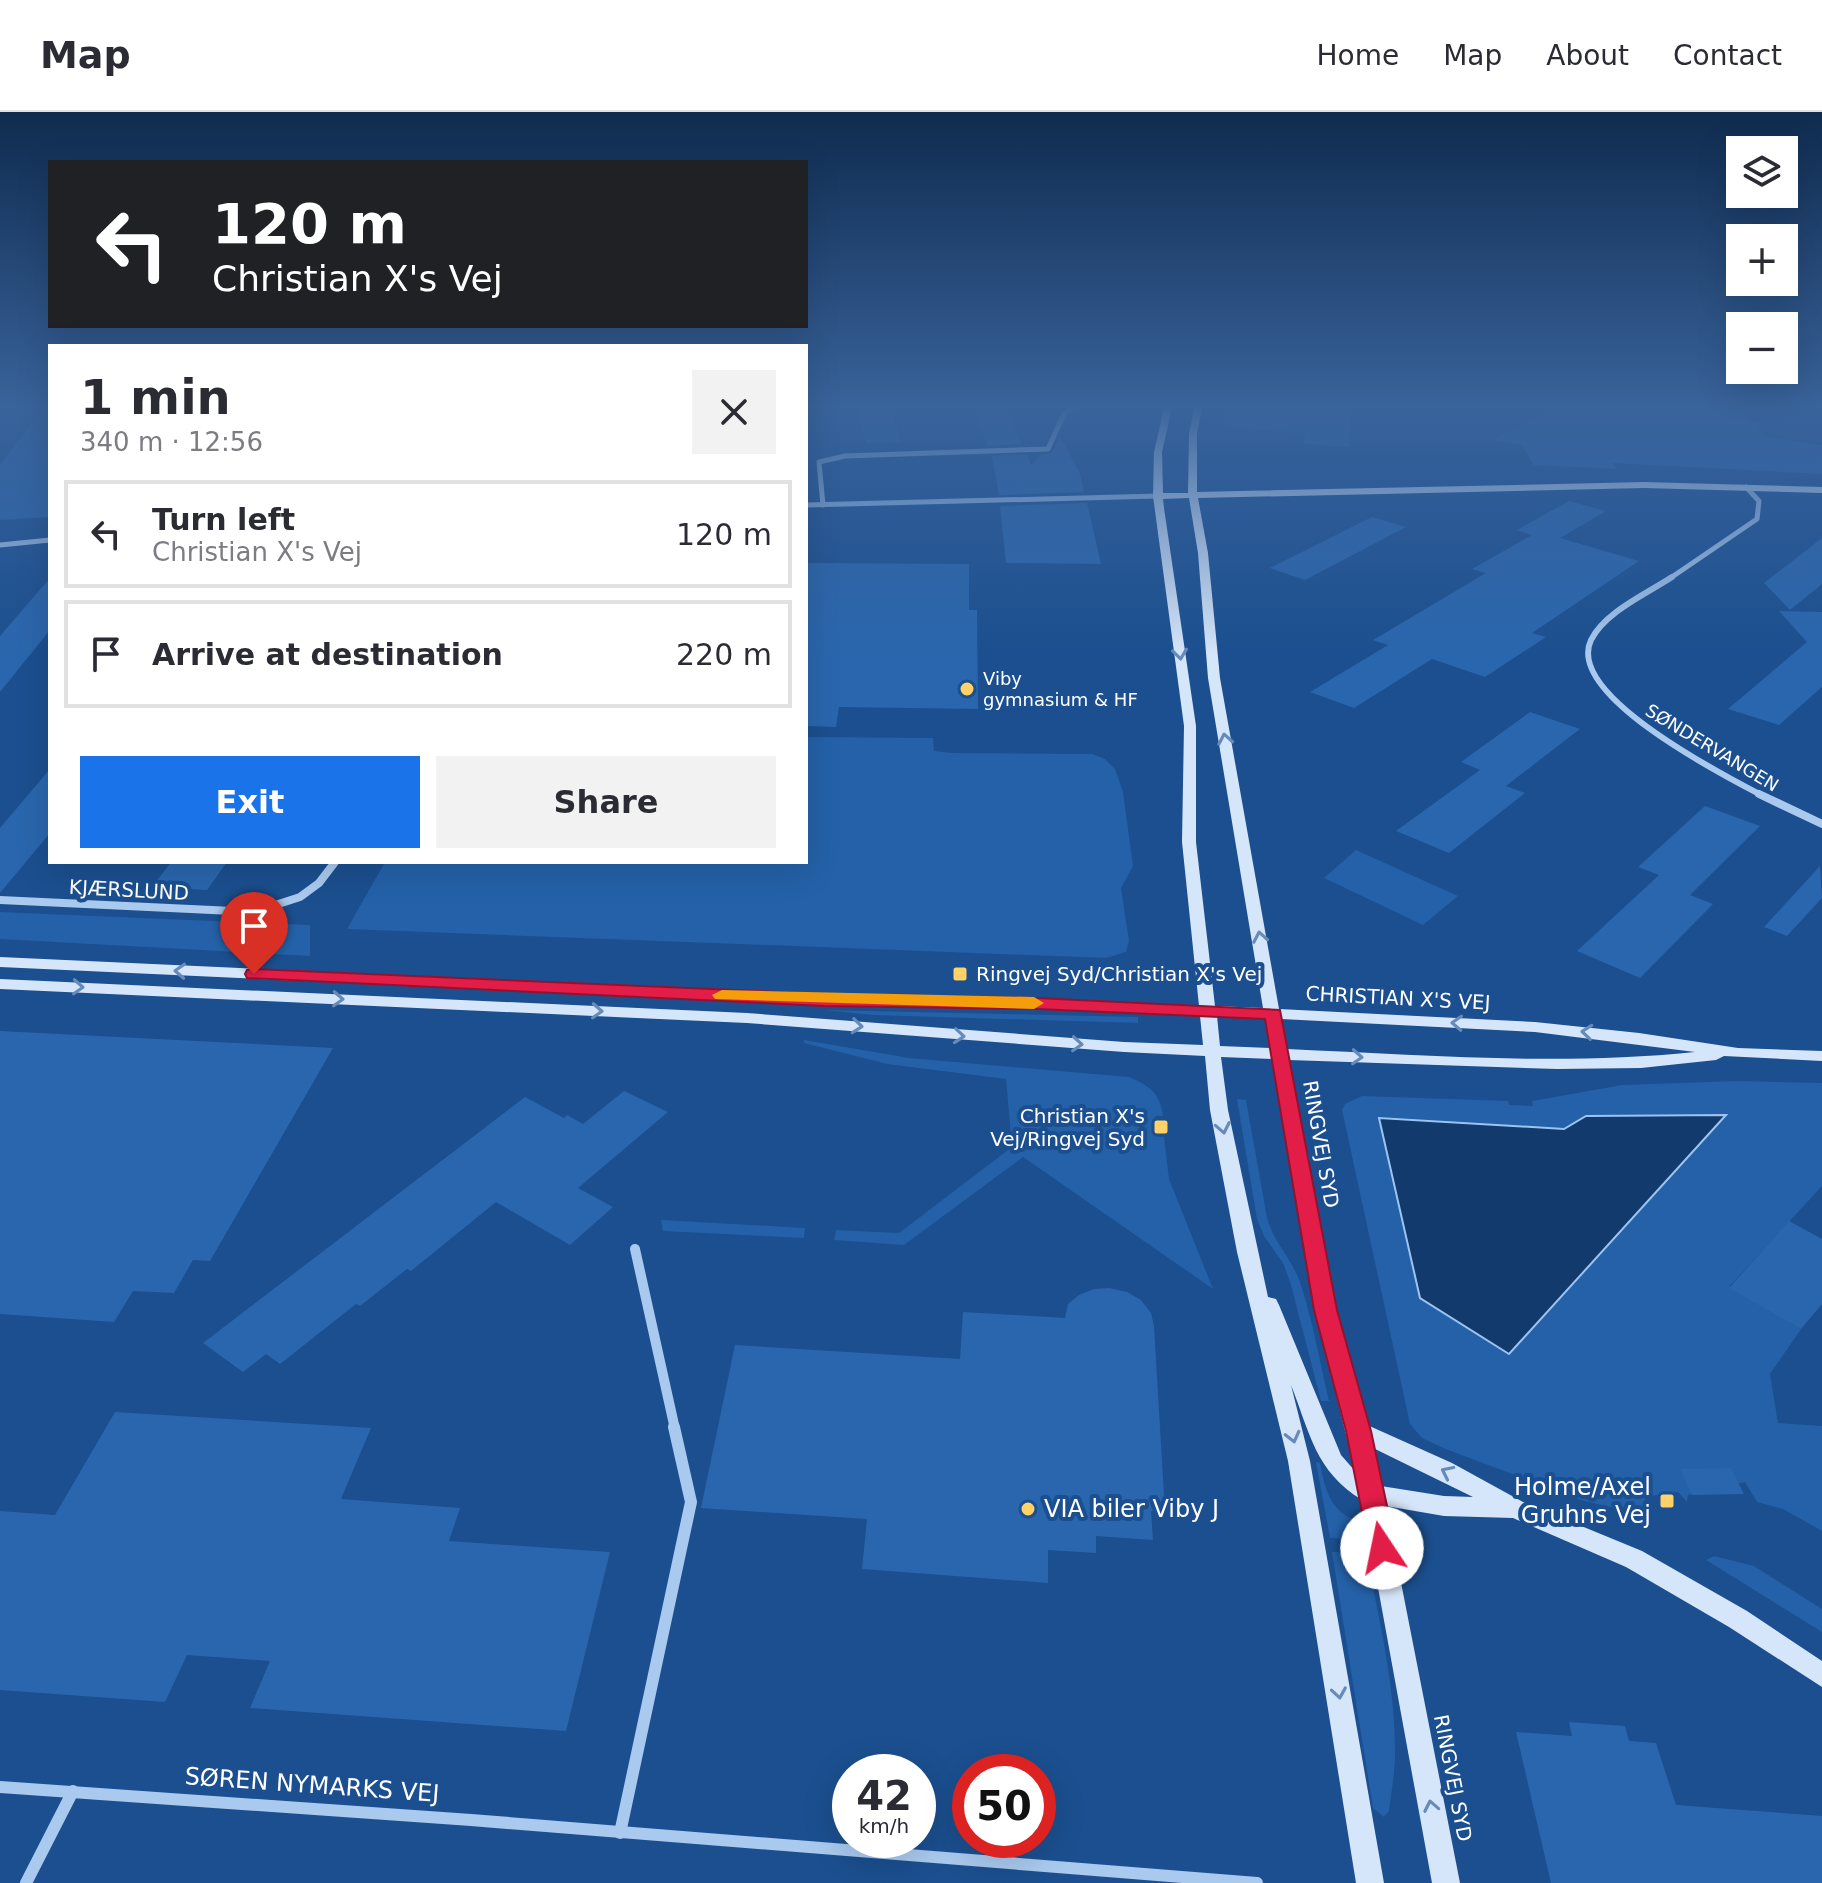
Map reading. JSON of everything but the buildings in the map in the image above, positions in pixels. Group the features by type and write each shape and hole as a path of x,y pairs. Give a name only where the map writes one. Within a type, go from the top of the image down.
{"main road":[{"path":"1158,491 1190,726 1187,788 1189,842 1219,1110 1247,1252 1299,1461 1370,1883"},
{"name":"RINGVEJ SYD","path":"1193,491 1203,553 1214,678 1325,1310 1359,1431 1446,1883"},
{"path":"1158,496 1385,491"},
{"name":"CHRISTIAN X'S VEJ","path":"0,962 824,1000 1037,1003 1535,1027 1738,1053 1822,1056"},
{"name":"CHRISTIAN X'S VEJ","path":"0,984 747,1018 999,1039 1279,1054 1557,1064 1641,1063 1738,1053"},
{"path":"1247,1252 1332,1461 1349,1480 1372,1494 1444,1506 1515,1509"},
{"path":"1359,1431 1444,1470 1515,1509 1634,1559 1738,1619 1822,1675"}],"street":[{"path":"822,491 823,505"},
{"name":"SØNDERVANGEN","path":"1749,491 1759,501 1757,519 1606,621 1595,633 1588,650 1589,660 1605,691 1638,720 1723,775 1822,824"},
{"path":"808,505 1158,496"},
{"path":"0,545 48,540"},
{"name":"KJÆRSLUND","path":"0,900 254,912 280,906 316,888 334,864"},
{"path":"620,1833 691,1502 635,1249"},
{"name":"SØREN NYMARKS VEJ","path":"0,1787 403,1813 1257,1883"},
{"path":"26,1883 73,1791"}],"shaded area":[{"path":"808,737 933,738 934,751 1092,754 1105,759 1115,769 1123,792 1133,866 1121,888 1129,941 1126,952 1106,958 347,929 384,864 808,864"},
{"path":"1356,850 1458,896 1423,925 1324,878"},
{"path":"0,912 310,925 310,956 0,939"},
{"path":"824,1010 1138,1017 1138,1023 873,1015"},
{"path":"804,1040 909,1058 1129,1077 1143,1084 1153,1091 1159,1101 1163,1116 1155,1116 1158,1136 1164,1137 1169,1179 1213,1289 1023,1157 904,1245 834,1240 836,1230 899,1233 1012,1147 1006,1079 887,1064 804,1043"},
{"path":"1737,1081 1822,1083 1822,1186 1729,1287 1801,1329 1770,1374 1778,1423 1822,1426 1822,1531 1783,1509 1757,1502 1745,1482 1688,1495 1687,1502 1678,1492 1644,1497 1651,1508 1610,1507 1581,1500 1443,1448 1422,1438 1410,1424 1342,1110 1345,1104 1362,1096 1508,1101 1509,1105 1533,1106 1532,1101 1622,1085","holes":["1586,1116 1725,1116 1420,1298 1379,1119 1564,1129"]},
{"path":"1237,1099 1246,1100 1267,1218 1301,1285 1329,1401 1321,1401 1283,1263 1264,1236 1257,1219"},
{"path":"1726,1115 1509,1354 1420,1298 1379,1118 1564,1129 1586,1116"},
{"path":"661,1220 805,1228 804,1238 663,1231"},
{"path":"1316,1462 1320,1463 1330,1499 1341,1512 1359,1521 1364,1539 1330,1538"},
{"path":"1332,1552 1366,1553 1381,1628 1395,1730 1394,1777 1389,1811 1384,1817 1373,1808"},
{"path":"1714,1556 1754,1566 1822,1609 1822,1632 1706,1560"}],"slow traffic":[{"path":"722,995 1034,1003"}],"place":[{"name":"Viby gymnasium & HF","path":"967,689"},
{"name":"Ringvej Syd/Christian X's Vej","path":"960,974"},
{"name":"Christian X's Vej/Ringvej Syd","path":"1161,1127"},
{"name":"Holme/Axel Gruhns Vej","path":"1667,1501"},
{"name":"VIA biler Viby J","path":"1028,1509"}],"route":[{"path":"254,974 824,1000 1037,1003 1273,1014 1325,1310 1359,1431 1382,1548"}]}
